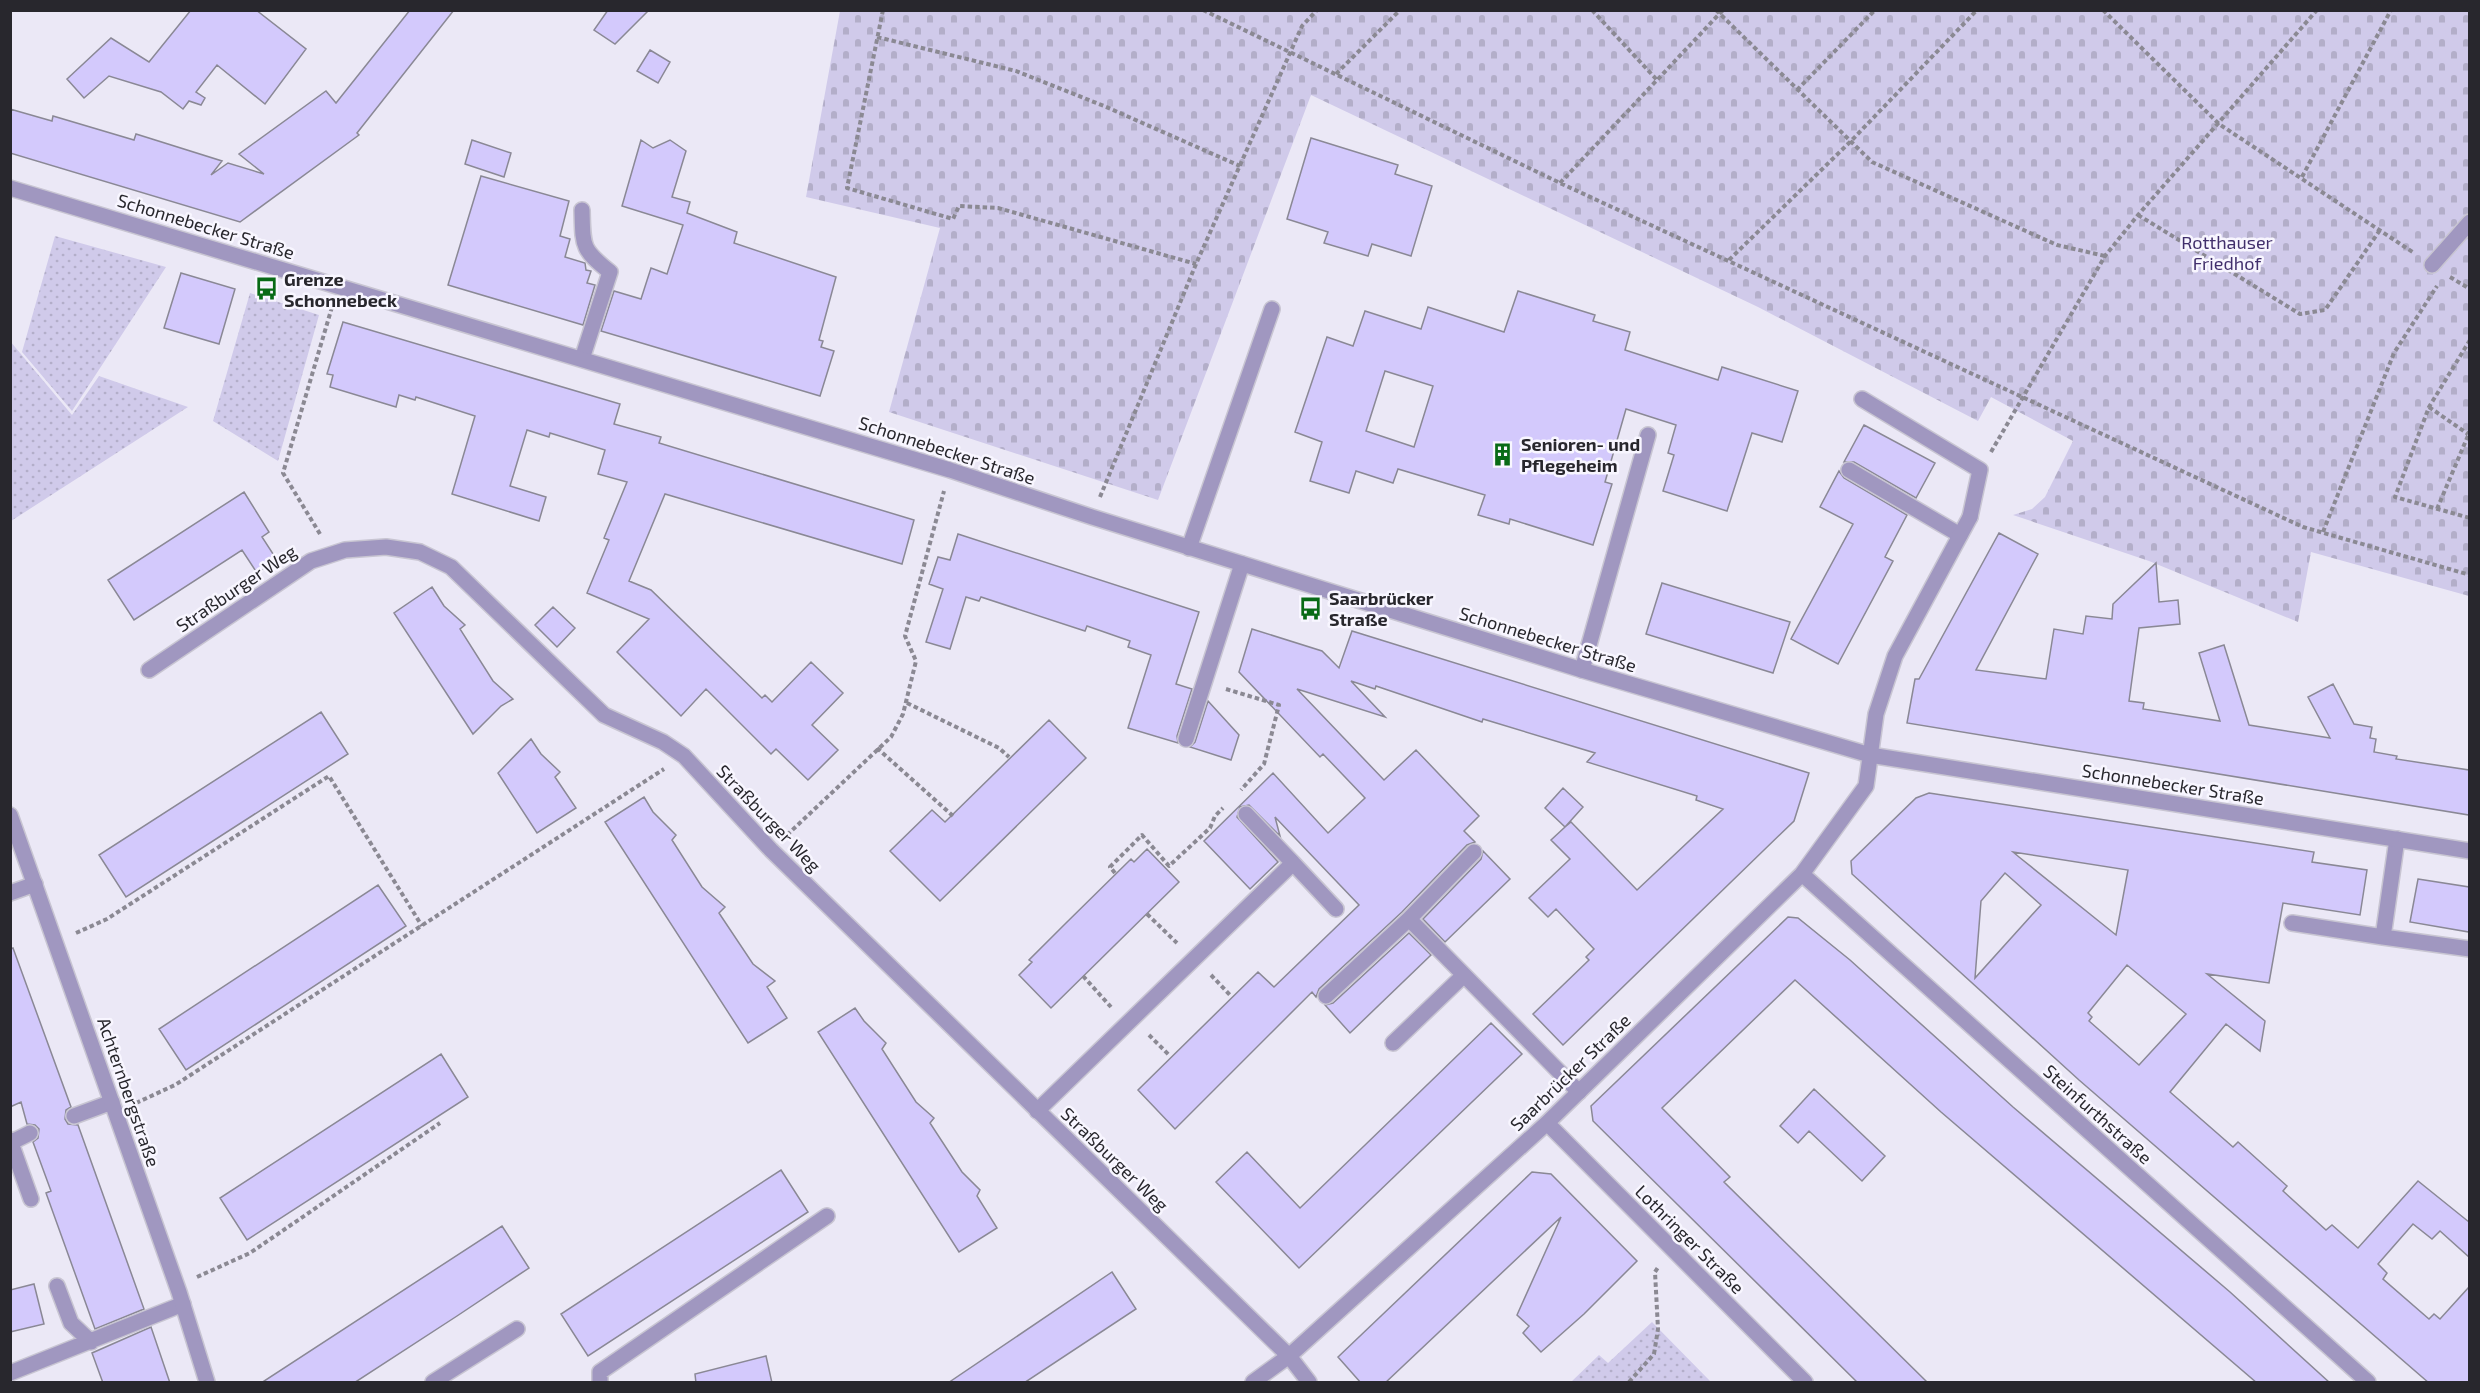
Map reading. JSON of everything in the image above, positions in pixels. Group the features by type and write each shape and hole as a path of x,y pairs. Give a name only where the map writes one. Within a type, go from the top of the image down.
{"street":[{"name":"Schonnebecker Straße","path":"10,188 950,470 1189,548 1582,670 1869,755 2469,851"},
{"path":"582,210 583,244 597,262 610,272 582,359"},
{"path":"2439,269 2469,222"},
{"path":"1189,548 1272,309"},
{"path":"1862,399 1980,470 1970,517 1894,656 1876,714 1869,755"},
{"path":"1582,670 1648,435"},
{"path":"1849,470 1960,535"},
{"name":"Straßburger Weg","path":"149,670 310,561 345,550 386,547 420,552 451,567 604,715 663,742 684,756 771,850 1289,1356 1309,1383"},
{"path":"1186,739 1242,564"},
{"name":"Saarbrücker Straße","path":"1253,1383 1289,1356 1547,1123 1802,874 1866,786 1869,755"},
{"path":"1246,814 1336,909"},
{"name":"Achternbergstraße","path":"10,815 177,1286 207,1383"},
{"path":"2383,936 2397,839"},
{"path":"1326,996 1408,919 1474,852"},
{"path":"1038,1111 1293,863"},
{"name":"Steinfurthstraße","path":"1802,874 2368,1383"},
{"path":"10,893 35,884"},
{"path":"1408,919 1578,1092"},
{"path":"2292,923 2469,949"},
{"path":"1393,1043 1464,975"},
{"path":"74,1116 114,1107"},
{"name":"Lothringer Straße","path":"1547,1123 1805,1383"},
{"path":"30,1133 11,1141 31,1199"},
{"path":"600,1383 600,1372 827,1216"},
{"path":"57,1286 71,1323 91,1342"},
{"path":"10,1373 183,1304"},
{"path":"433,1383 517,1329"}],"path":[{"path":"883,10 848,188 953,219 958,206 998,208 1196,264"},
{"path":"1203,10 1560,183 2303,527 2469,575"},
{"path":"1092,517 1196,264 1302,26 1317,10"},
{"path":"1336,74 1400,10"},
{"path":"1592,10 1657,80"},
{"path":"1797,90 1875,10"},
{"path":"1728,260 1851,141 1977,10"},
{"path":"2103,10 2219,124 2469,289"},
{"path":"1980,470 2105,256 2317,10"},
{"path":"2302,177 2391,10"},
{"path":"1560,183 1720,12 1872,162 2057,245 2105,256"},
{"path":"877,37 1016,71 1104,106 1240,166"},
{"path":"2138,215 2300,314 2325,310 2380,230"},
{"path":"2323,532 2394,353 2439,269"},
{"path":"333,554 283,474 338,286"},
{"path":"2469,340 2467,348 2429,407 2395,497 2469,518"},
{"path":"2429,407 2469,433 2438,509"},
{"path":"771,850 891,737 907,703 916,661 905,636 950,470"},
{"path":"1204,682 1279,705 1264,764 1240,791"},
{"path":"907,703 999,748 1010,757"},
{"path":"878,748 954,818"},
{"path":"114,1107 176,1085 684,756"},
{"path":"56,943 107,919 329,776 422,926"},
{"path":"1115,873 1110,867 1142,836 1169,866 1210,828 1215,816 1224,807"},
{"path":"177,1286 250,1253 440,1123"},
{"path":"1629,1383 1654,1354 1658,1329 1655,1272 1671,1247"}],"green space":[{"name":"Rotthauser Friedhof","path":"840,11 2469,11 2469,596 2311,552 2298,622 2149,561 2013,515 2032,509 2045,497 2073,441 1991,397 1978,421 1758,307 1311,95 1158,500 889,412 940,228 806,197"},
{"path":"55,236 166,267 72,411 22,352"},
{"path":"250,293 319,315 278,461 213,421"},
{"path":"10,341 72,415 99,376 188,407 11,521"},
{"path":"1652,1322 1711,1382 1571,1382 1599,1355 1608,1363"}],"building":[{"path":"191,10 256,10 306,49 265,104 217,65 196,92 205,98 201,105 189,101 183,109 161,92 109,76 84,98 67,79 111,38 149,62"},
{"path":"410,10 454,10 357,133 359,135 240,222 10,153 10,109 52,121 53,116 134,140 136,134 222,161 211,175 228,163 264,174 239,154 326,91 336,103"},
{"path":"608,10 649,10 615,44 594,30"},
{"path":"650,50 670,62 658,83 637,71"},
{"path":"1311,138 1398,165 1395,174 1432,186 1411,256 1372,244 1368,256 1324,243 1328,232 1287,219"},
{"path":"472,140 511,153 504,177 465,164"},
{"path":"641,140 653,148 670,140 686,151 672,197 690,202 687,213 737,232 734,243 836,277 819,340 823,341 821,347 834,351 820,396 601,331 614,291 641,299 651,268 667,274 683,225 622,206"},
{"path":"481,176 569,201 560,236 570,239 565,257 585,263 586,270 591,271 587,283 595,285 583,325 448,285"},
{"path":"181,273 235,289 219,344 164,328"},
{"path":"1518,291 1595,315 1593,321 1630,332 1625,350 1718,380 1722,367 1798,391 1782,442 1752,433 1727,511 1663,491 1674,455 1668,453 1676,425 1626,409 1605,482 1612,484 1593,545 1510,519 1509,524 1478,515 1485,495 1398,469 1393,483 1356,471 1349,493 1310,481 1322,442 1295,432 1327,337 1353,346 1365,311 1421,329 1428,307 1504,332","holes":["1385,371 1433,386 1414,447 1366,431"]},
{"path":"343,322 620,404 614,424 661,437 659,443 914,520 902,564 665,494 629,581 651,590 762,698 765,695 772,702 811,662 843,693 812,725 838,750 808,780 776,749 771,754 706,689 681,716 617,652 649,619 587,593 609,540 604,538 627,482 598,474 605,450 550,433 549,437 527,430 510,486 546,497 539,521 452,494 475,416 416,397 415,400 399,395 396,407 330,387 333,375 327,374"},
{"path":"1864,425 1935,463 1916,498 1854,462 1844,462"},
{"path":"1839,471 1844,478 1907,515 1885,557 1893,561 1838,664 1791,639 1853,524 1820,507"},
{"path":"244,492 269,532 262,537 277,560 257,573 242,550 134,620 108,580"},
{"path":"1999,533 2038,554 1976,670 2046,679 2054,629 2083,634 2086,616 2112,619 2113,604 2156,563 2159,602 2178,600 2180,624 2139,628 2129,701 2144,703 2143,709 2220,721 2199,653 2224,645 2249,725 2330,738 2308,697 2333,684 2354,724 2372,727 2370,738 2376,739 2374,752 2397,756 2396,759 2469,770 2469,815 1907,723 1915,679 1919,679"},
{"path":"958,534 1199,612 1176,684 1192,689 1177,736 1178,743 1128,728 1151,655 1128,647 1130,641 1087,626 1085,631 981,597 979,601 966,597 950,649 926,642 943,589 929,584 938,557 950,560"},
{"path":"1662,583 1790,622 1773,673 1646,634"},
{"path":"432,587 444,606 465,625 460,629 493,681 513,699 501,706 473,734 394,613"},
{"path":"553,607 575,628 557,647 535,625"},
{"path":"1252,629 1322,651 1339,668 1352,631 1809,773 1794,821 1563,1045 1533,1014 1589,960 1586,957 1594,949 1556,909 1548,917 1529,898 1570,859 1551,840 1571,822 1637,890 1723,809 1696,800 1697,796 1587,762 1595,753 1483,719 1482,722 1376,686 1375,689 1351,681 1385,717 1297,689 1384,780 1416,750 1479,816 1464,831 1475,842 1467,845 1402,912 1319,989 1316,997 1312,992 1175,1129 1138,1090 1258,972 1274,987 1359,905 1275,817 1280,836 1249,805 1240,807 1237,817 1278,862 1250,889 1204,841 1273,773 1328,833 1365,798 1323,754 1320,757 1239,672"},
{"path":"1208,701 1239,735 1231,760 1190,747 1195,742"},
{"path":"321,712 348,754 126,897 99,855"},
{"path":"1049,720 1086,758 940,901 890,851 932,810 945,822"},
{"path":"531,739 541,754 560,772 555,777 576,808 537,833 498,773"},
{"path":"1563,788 1583,807 1565,827 1545,808"},
{"path":"1929,793 2314,852 2312,862 2367,870 2360,915 2283,903 2269,983 2207,974 2265,1021 2260,1051 2226,1024 2170,1092 2233,1147 2238,1142 2287,1186 2283,1191 2326,1230 2332,1225 2358,1248 2418,1181 2469,1222 2469,1257 2440,1231 2432,1239 2413,1224 2378,1264 2387,1273 2383,1279 2429,1319 2434,1314 2440,1319 2469,1287 2469,1383 2429,1383 2079,1080 1852,874 1851,861 1916,798","holes":["2013,852 2128,870 2116,935 2019,857","2005,873 2041,905 1975,978 1981,901","2127,965 2186,1014 2139,1065 2089,1021 2092,1017 2088,1013"]},
{"path":"644,797 653,812 676,835 672,840 702,887 725,907 719,913 753,964 775,981 767,987 787,1018 748,1043 605,822"},
{"path":"1147,849 1179,882 1051,1008 1019,975 1032,962 1029,960 1131,859 1134,862"},
{"path":"1483,851 1510,879 1445,942 1423,919 1481,859"},
{"path":"2418,879 2469,887 2469,932 2410,922"},
{"path":"378,885 406,926 186,1070 159,1029"},
{"path":"1788,917 1798,918 1850,960 2013,1107 2230,1292 2330,1383 2257,1383 1941,1112 1795,980 1662,1108 1730,1177 1724,1182 1928,1383 1858,1383 1593,1121 1591,1106"},
{"path":"1409,933 1431,955 1350,1033 1325,1005 1333,1003"},
{"path":"13,948 71,1107 66,1110 65,1119 68,1124 78,1125 144,1309 95,1329 46,1193 51,1191 33,1142 38,1138 39,1129 35,1125 27,1124 21,1102 10,1107 10,949"},
{"path":"855,1008 864,1021 886,1043 882,1049 916,1102 934,1118 930,1123 962,1172 980,1190 977,1196 997,1228 959,1252 818,1032"},
{"path":"1491,1023 1522,1054 1299,1268 1216,1182 1247,1152 1300,1208"},
{"path":"441,1054 468,1097 247,1240 220,1198"},
{"path":"1814,1089 1885,1156 1862,1181 1809,1131 1798,1143 1780,1126"},
{"path":"781,1170 808,1212 588,1356 561,1314"},
{"path":"1532,1172 1551,1174 1637,1261 1584,1314 1541,1352 1523,1333 1529,1326 1517,1315 1561,1217 1385,1383 1361,1383 1338,1357"},
{"path":"502,1226 529,1268 457,1316 354,1383 261,1383"},
{"path":"1112,1272 1136,1309 1024,1383 948,1383"},
{"path":"34,1284 44,1324 10,1332 10,1290"},
{"path":"151,1327 170,1383 103,1383 92,1353"},
{"path":"766,1356 772,1383 696,1383 695,1374"}],"place":[{"name":"Grenze Schonnebeck","path":"266,289"},
{"name":"Senioren- und Pflegeheim","path":"1503,454"},
{"name":"Saarbrücker Straße","path":"1311,608"}]}
